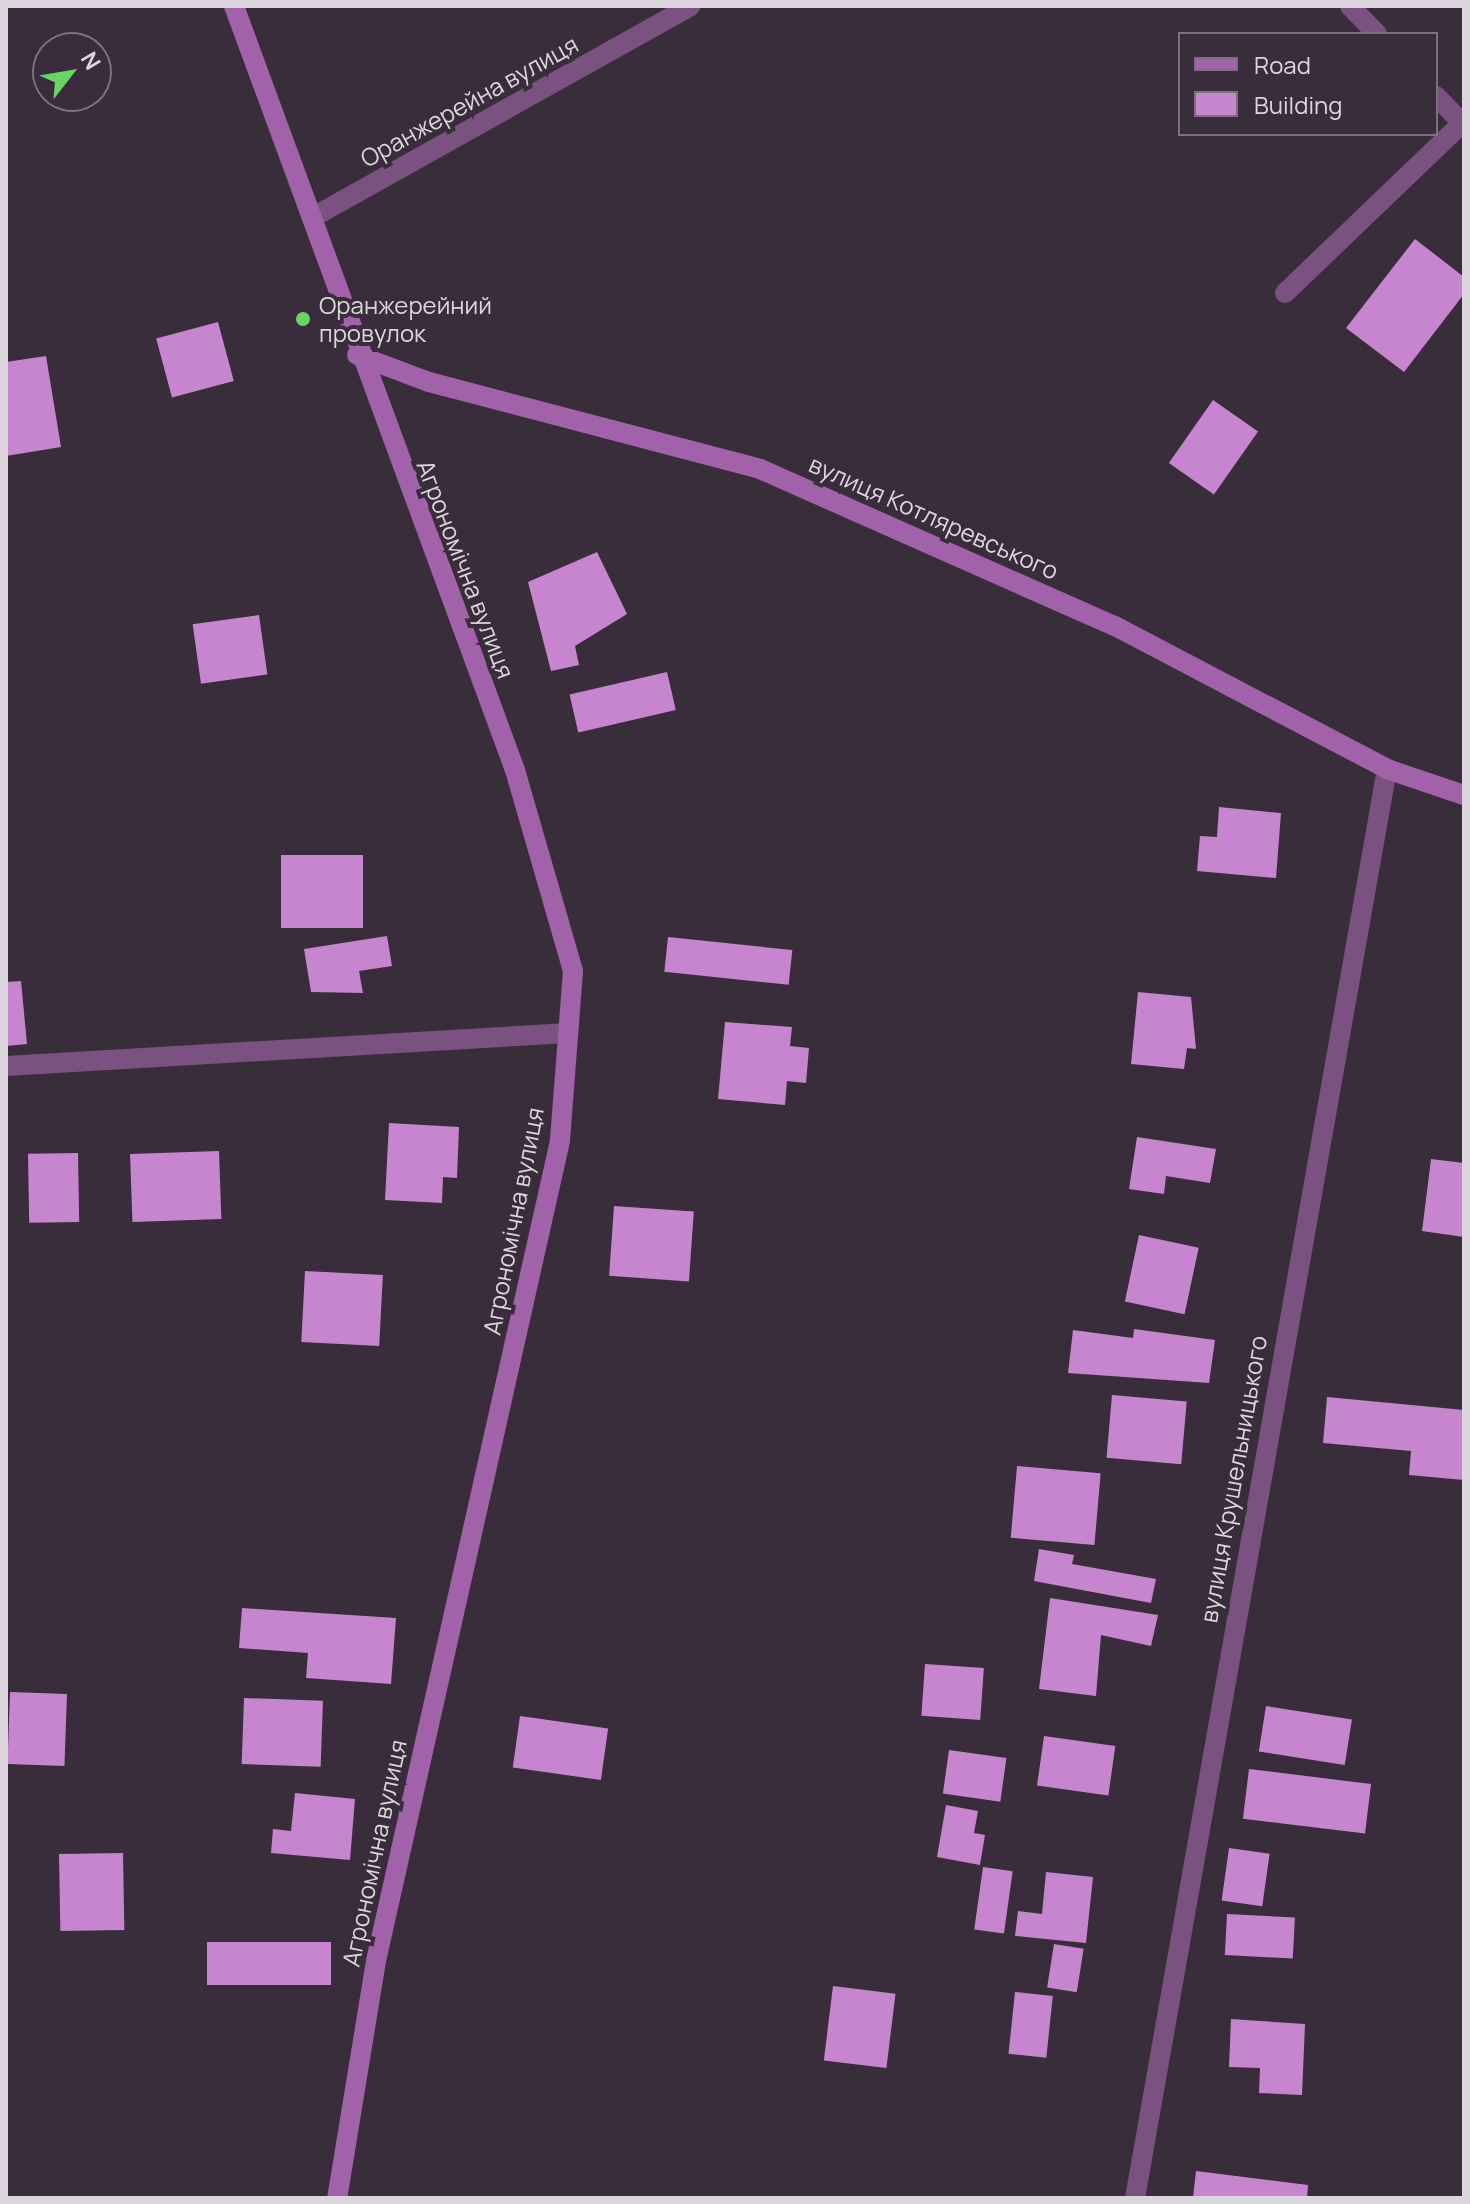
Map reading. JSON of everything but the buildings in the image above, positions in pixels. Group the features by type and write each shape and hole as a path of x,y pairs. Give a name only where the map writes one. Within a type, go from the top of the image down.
{"street":[{"name":"Агрономічна вулиця","path":"234,6 315,216 357,355 515,770 573,971 560,1141 376,1961 337,2198"},
{"name":"Оранжерейна вулиця","path":"315,216 690,6"},
{"path":"1350,6 1375,32"},
{"path":"1285,293 1463,124 1438,98"},
{"name":"вулиця Котляревського","path":"357,355 429,382 760,469 1115,626 1387,769 1464,795"},
{"name":"вулиця Крушельницького","path":"1135,2198 1387,769"},
{"path":"6,1066 568,1033"}],"place":[{"name":"Оранжерейний провулок","path":"303,319"}]}
